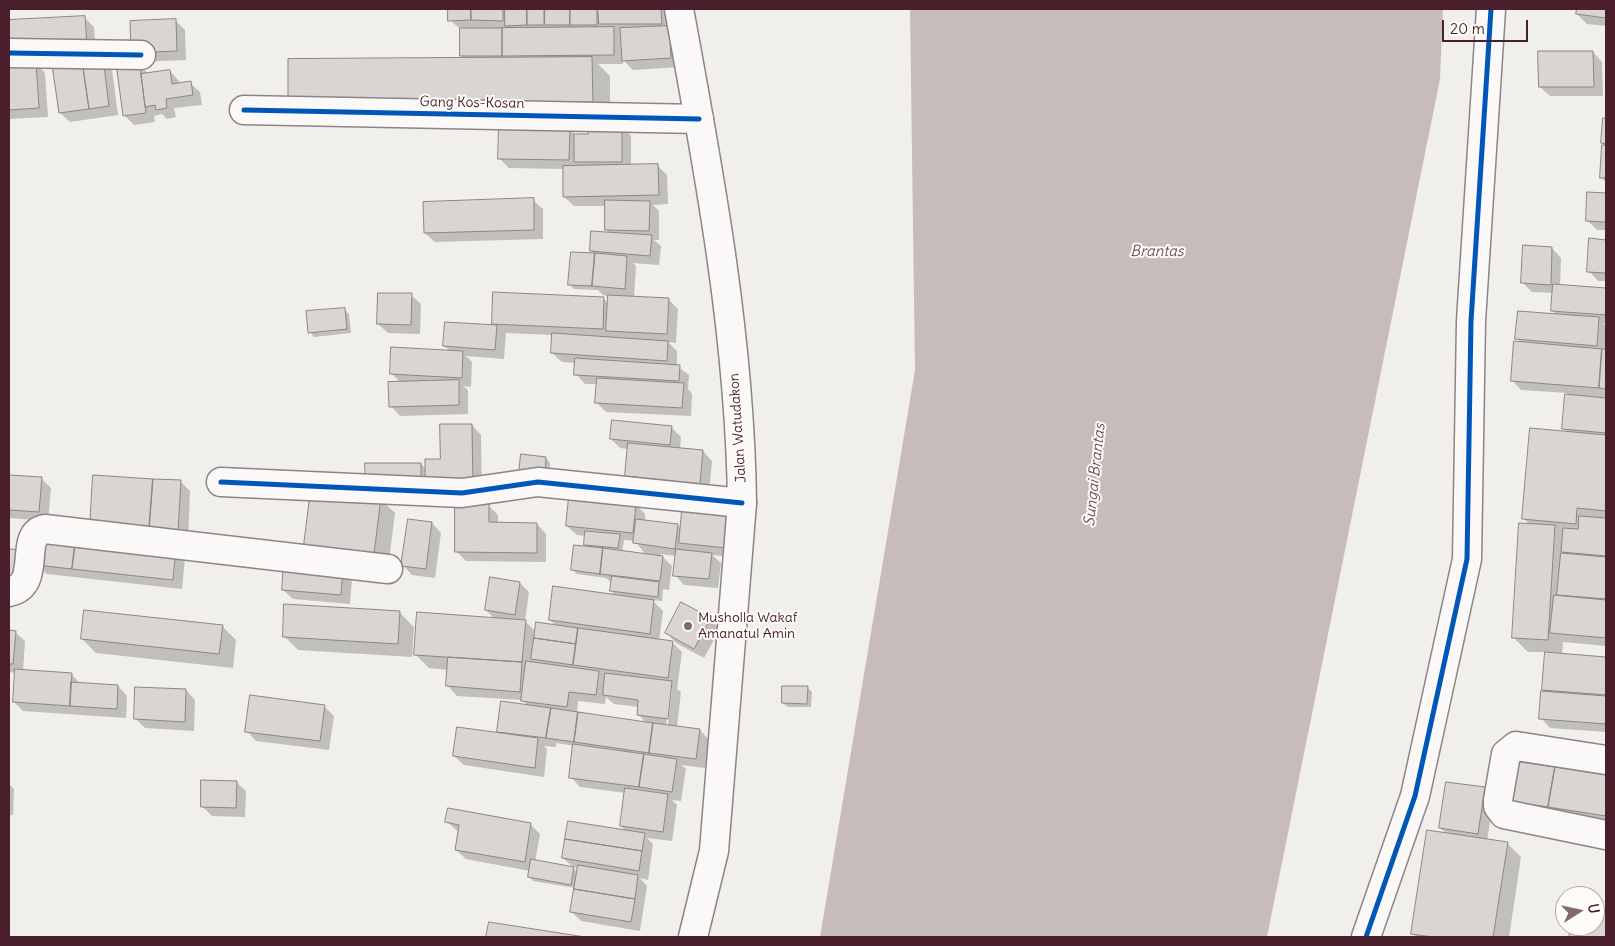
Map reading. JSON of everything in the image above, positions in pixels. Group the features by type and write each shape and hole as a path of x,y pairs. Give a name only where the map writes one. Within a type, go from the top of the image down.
{"street":[{"name":"Jalan Watudakon","path":"679,9 699,119 730,330 742,461 742,503 714,851 693,937"},
{"path":"1366,937 1416,796 1467,559 1471,321 1491,9"},
{"path":"9,53 140,55"},
{"name":"Gang Kos-Kosan","path":"244,110 699,119"},
{"path":"221,482 462,494 538,482 742,503"},
{"path":"9,592 19,589 26,582 33,537 39,530 45,529 388,569"},
{"path":"1606,760 1516,746 1506,754 1498,800 1500,811 1504,814 1606,835"}],"water":[{"name":"Brantas","path":"910,9 1443,9 1440,79 1267,937 820,937 915,370"}],"building":[{"path":"448,9 471,9 471,20 448,21"},
{"path":"471,9 503,9 503,21 471,20"},
{"path":"505,9 527,9 527,25 505,26"},
{"path":"527,9 544,9 544,25 527,25"},
{"path":"545,9 570,9 570,25 545,25"},
{"path":"570,9 597,9 597,25 570,25"},
{"path":"598,9 661,9 662,24 599,24"},
{"path":"1577,9 1606,9 1606,18 1576,14"},
{"path":"85,16 87,45 9,49 9,20"},
{"path":"176,19 177,51 131,53 130,21"},
{"path":"669,26 671,58 622,61 620,28"},
{"path":"614,27 614,55 502,56 502,28"},
{"path":"460,28 502,28 502,56 460,56"},
{"path":"1538,51 1593,51 1594,87 1539,87"},
{"path":"592,57 593,102 288,104 288,59"},
{"path":"103,58 109,106 89,109 82,61"},
{"path":"139,60 146,113 123,116 116,63"},
{"path":"82,61 89,109 59,113 52,65"},
{"path":"36,62 39,108 9,110 9,64"},
{"path":"170,70 172,84 191,81 193,95 166,99 167,108 156,110 155,105 145,107 141,74"},
{"path":"1603,118 1606,118 1606,144 1601,143"},
{"path":"499,125 570,127 569,160 498,159"},
{"path":"588,125 622,125 622,162 574,162 574,134 588,134"},
{"path":"1602,145 1606,145 1606,178 1600,178"},
{"path":"658,164 659,195 563,197 563,166"},
{"path":"1587,192 1606,193 1606,222 1586,221"},
{"path":"534,198 534,230 424,233 423,202"},
{"path":"605,200 650,201 649,231 605,230"},
{"path":"591,231 652,235 650,256 590,251"},
{"path":"1589,238 1606,240 1606,273 1587,272"},
{"path":"1523,245 1552,247 1551,285 1521,283"},
{"path":"571,252 595,253 592,286 568,285"},
{"path":"595,253 627,256 625,289 592,286"},
{"path":"1553,284 1606,288 1606,315 1551,311"},
{"path":"493,292 604,297 603,329 492,324"},
{"path":"378,293 412,293 411,325 377,324"},
{"path":"608,295 669,298 667,334 606,331"},
{"path":"345,308 347,329 308,333 306,311"},
{"path":"1518,311 1599,317 1597,346 1515,339"},
{"path":"445,322 497,325 495,350 443,346"},
{"path":"552,333 668,341 667,361 551,353"},
{"path":"1514,341 1602,349 1599,388 1511,381"},
{"path":"391,347 463,351 462,378 390,374"},
{"path":"1602,349 1606,349 1606,389 1599,388"},
{"path":"575,358 680,365 679,381 574,375"},
{"path":"597,378 684,383 682,408 595,403"},
{"path":"459,380 459,405 389,407 388,382"},
{"path":"1565,394 1606,398 1606,433 1562,429"},
{"path":"612,420 672,426 670,445 610,439"},
{"path":"440,424 472,424 473,489 425,489 425,459 440,459"},
{"path":"1530,428 1606,435 1606,511 1577,508 1576,524 1522,519"},
{"path":"628,443 703,450 700,484 625,476"},
{"path":"521,454 546,457 545,476 519,474"},
{"path":"365,463 421,463 421,488 366,488"},
{"path":"9,475 42,477 39,512 9,510"},
{"path":"93,475 153,479 149,531 90,527"},
{"path":"153,479 181,480 178,532 149,531"},
{"path":"311,489 381,498 373,562 303,553"},
{"path":"569,497 636,504 633,533 566,526"},
{"path":"455,504 489,504 489,522 537,523 537,553 455,552"},
{"path":"682,511 729,516 726,548 679,543"},
{"path":"1579,516 1606,518 1606,556 1561,552 1563,528 1578,529"},
{"path":"408,519 432,522 426,569 401,566"},
{"path":"636,519 678,524 675,549 633,543"},
{"path":"1519,523 1555,525 1548,640 1512,638"},
{"path":"585,531 620,534 618,548 584,545"},
{"path":"40,532 76,537 72,569 36,565"},
{"path":"76,537 176,548 173,580 72,569"},
{"path":"574,545 603,548 600,574 571,570"},
{"path":"603,548 663,556 660,581 600,574"},
{"path":"9,549 25,550 23,578 9,576"},
{"path":"676,549 712,553 709,579 673,576"},
{"path":"1561,553 1606,557 1606,599 1557,595"},
{"path":"284,563 343,568 341,595 282,590"},
{"path":"612,576 659,582 658,597 610,591"},
{"path":"490,577 520,582 515,615 485,610"},
{"path":"553,586 654,600 650,634 549,620"},
{"path":"1554,595 1606,600 1606,638 1550,633"},
{"name":"Musholla Wakaf Amanatul Amin","path":"681,602 711,618 694,649 665,633"},
{"path":"284,604 400,611 398,644 283,637"},
{"path":"84,610 223,625 219,654 81,639"},
{"path":"417,612 526,620 522,662 414,655"},
{"path":"536,622 578,628 576,644 534,638"},
{"path":"578,628 673,641 668,678 573,665"},
{"path":"9,630 16,631 13,664 9,664"},
{"path":"534,638 576,644 573,665 531,659"},
{"path":"1545,652 1606,657 1606,695 1542,690"},
{"path":"448,657 522,662 520,692 446,686"},
{"path":"526,661 599,671 596,695 569,692 567,707 521,701"},
{"path":"15,669 72,673 70,706 13,702"},
{"path":"605,673 672,681 668,719 637,715 638,700 603,695"},
{"path":"71,682 118,685 117,709 70,706"},
{"path":"782,686 808,686 807,704 782,703"},
{"path":"135,687 186,689 185,722 134,719"},
{"path":"1541,691 1606,696 1606,724 1539,719"},
{"path":"250,695 325,705 320,741 245,732"},
{"path":"501,701 551,708 546,738 497,732"},
{"path":"551,708 578,712 574,742 546,738"},
{"path":"578,712 653,723 649,753 574,742"},
{"path":"653,723 700,729 696,759 649,753"},
{"path":"457,727 538,738 535,768 453,756"},
{"path":"573,744 644,754 639,787 569,778"},
{"path":"644,754 677,759 672,792 639,787"},
{"path":"1513,761 1555,767 1548,807 1507,801"},
{"path":"1555,767 1606,775 1606,816 1548,807"},
{"path":"201,780 237,781 236,808 201,807"},
{"path":"1446,782 1485,787 1478,834 1439,828"},
{"path":"625,788 668,794 663,832 620,826"},
{"path":"448,808 531,823 525,862 455,850 459,825 445,822"},
{"path":"568,821 645,833 642,851 565,839"},
{"path":"1427,830 1508,842 1493,937 1433,937 1411,934"},
{"path":"565,839 642,851 639,871 562,858"},
{"path":"531,859 574,867 571,885 528,877"},
{"path":"578,865 638,875 635,899 574,889"},
{"path":"574,889 635,899 631,922 570,912"},
{"path":"1606,908 1606,937 1569,937 1605,936"},
{"path":"489,922 585,937 486,937"}],"cycle path":[{"path":"1366,937 1415,796 1467,559 1471,321 1491,9"},
{"path":"9,53 141,55"},
{"path":"244,110 699,119"},
{"path":"221,482 462,493 538,482 742,503"}],"place":[{"name":"Musholla Wakaf Amanatul Amin","path":"688,626"}],"water label":[{"name":"Sungai Brantas","path":"1095,475"}]}
